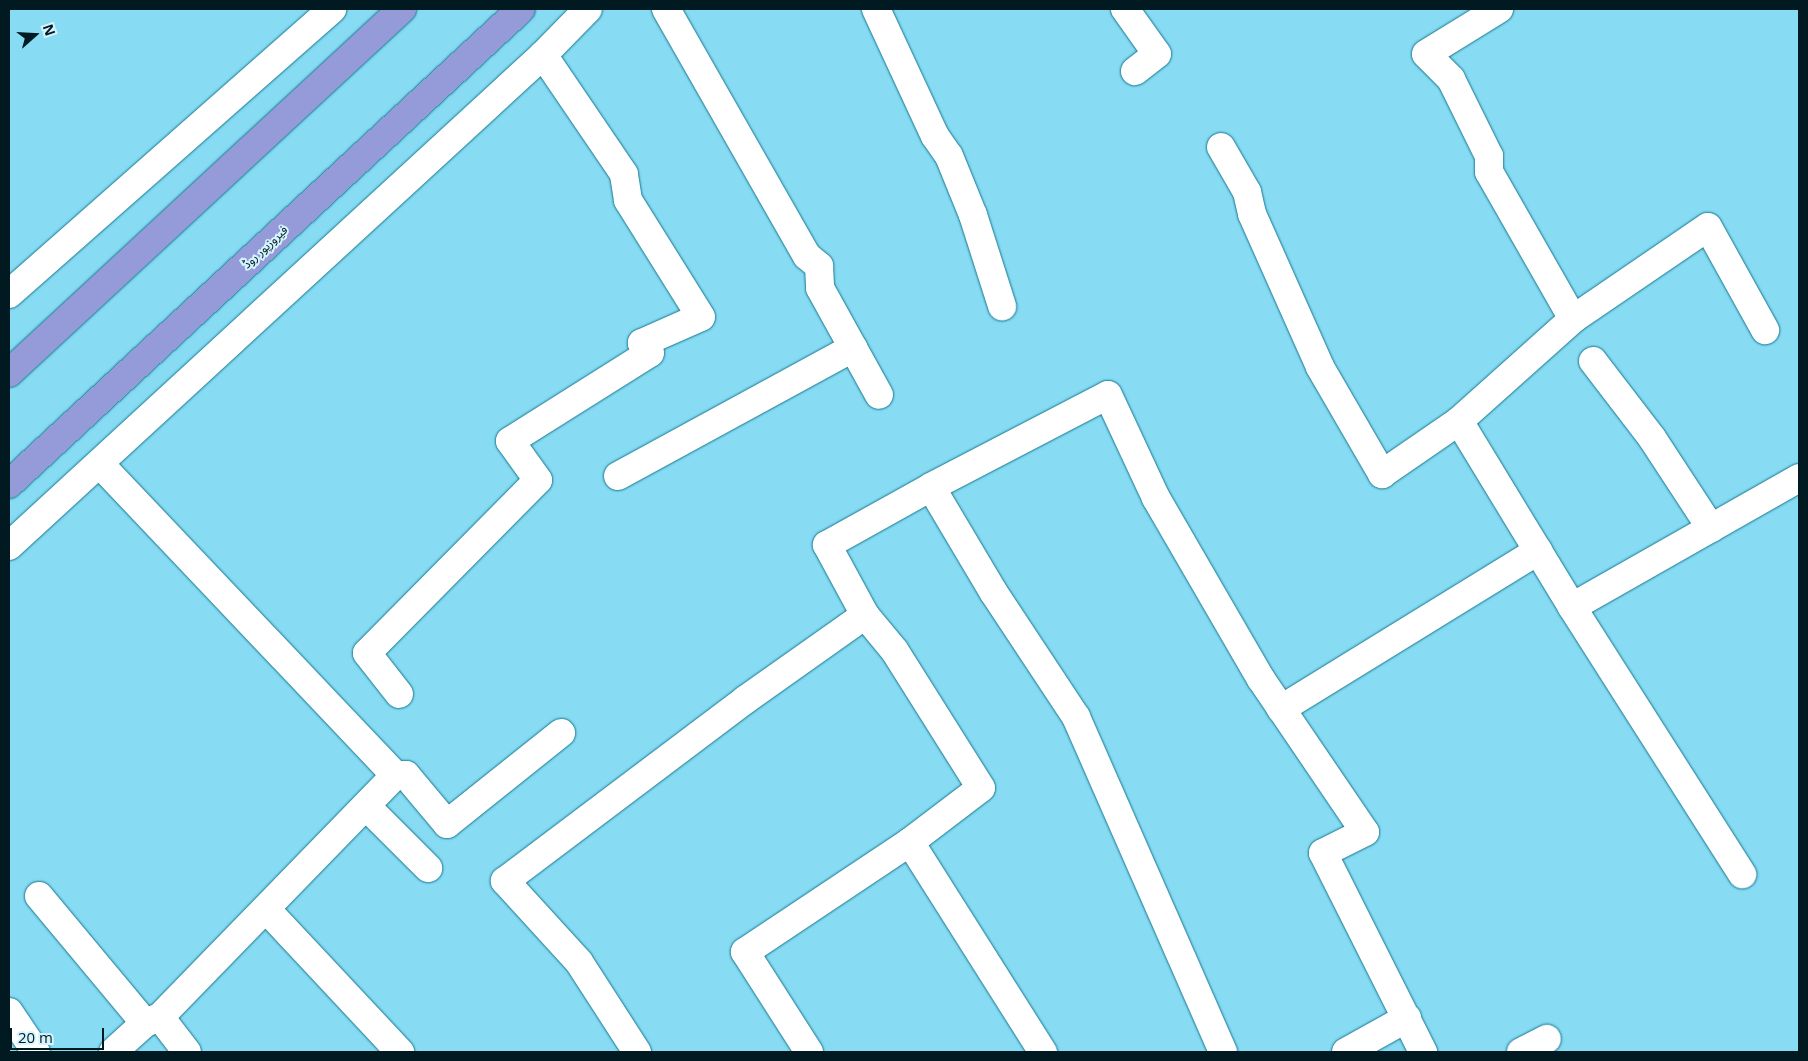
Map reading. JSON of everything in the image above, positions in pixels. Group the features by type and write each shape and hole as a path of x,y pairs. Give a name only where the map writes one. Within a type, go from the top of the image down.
{"highway":[{"path":"9,373 402,9"},
{"name":"فیروزپور روڈ","path":"9,484 521,9"}],"street":[{"path":"9,294 332,9"},
{"path":"9,546 543,55 588,9"},
{"path":"666,9 807,256 819,266 820,288 879,395"},
{"path":"876,9 935,136 949,156 973,215 1002,306"},
{"path":"1125,9 1157,54 1135,71"},
{"path":"1499,9 1426,54 1450,79 1488,156 1489,172 1573,320"},
{"path":"399,694 367,654 538,480 510,441 650,353 642,343 701,317 628,200 624,174 543,55"},
{"path":"1221,147 1247,192 1252,214 1320,367 1382,474 1458,421 1573,320 1708,227 1765,330"},
{"path":"618,476 853,348"},
{"path":"1593,361 1652,438 1710,528"},
{"path":"809,1052 745,952 910,842 981,788 894,650 866,614 827,545 931,487 1108,395 1156,498 1281,709 1365,832 1323,853 1407,1018 1422,1052"},
{"path":"1458,421 1572,607 1742,874"},
{"path":"100,464 394,775 406,775 447,824 561,733"},
{"path":"1572,607 1799,478"},
{"path":"931,487 994,593 1076,717 1223,1052"},
{"path":"1281,709 1538,551"},
{"path":"637,1052 579,962 505,882 745,700 866,614"},
{"path":"113,1052 153,1020 267,910 394,775"},
{"path":"366,806 428,868"},
{"path":"910,842 1043,1052"},
{"path":"39,896 153,1020 187,1052"},
{"path":"267,910 400,1052"},
{"path":"9,1012 36,1052"},
{"path":"1346,1052 1407,1018"},
{"path":"1520,1052 1547,1039"}]}
